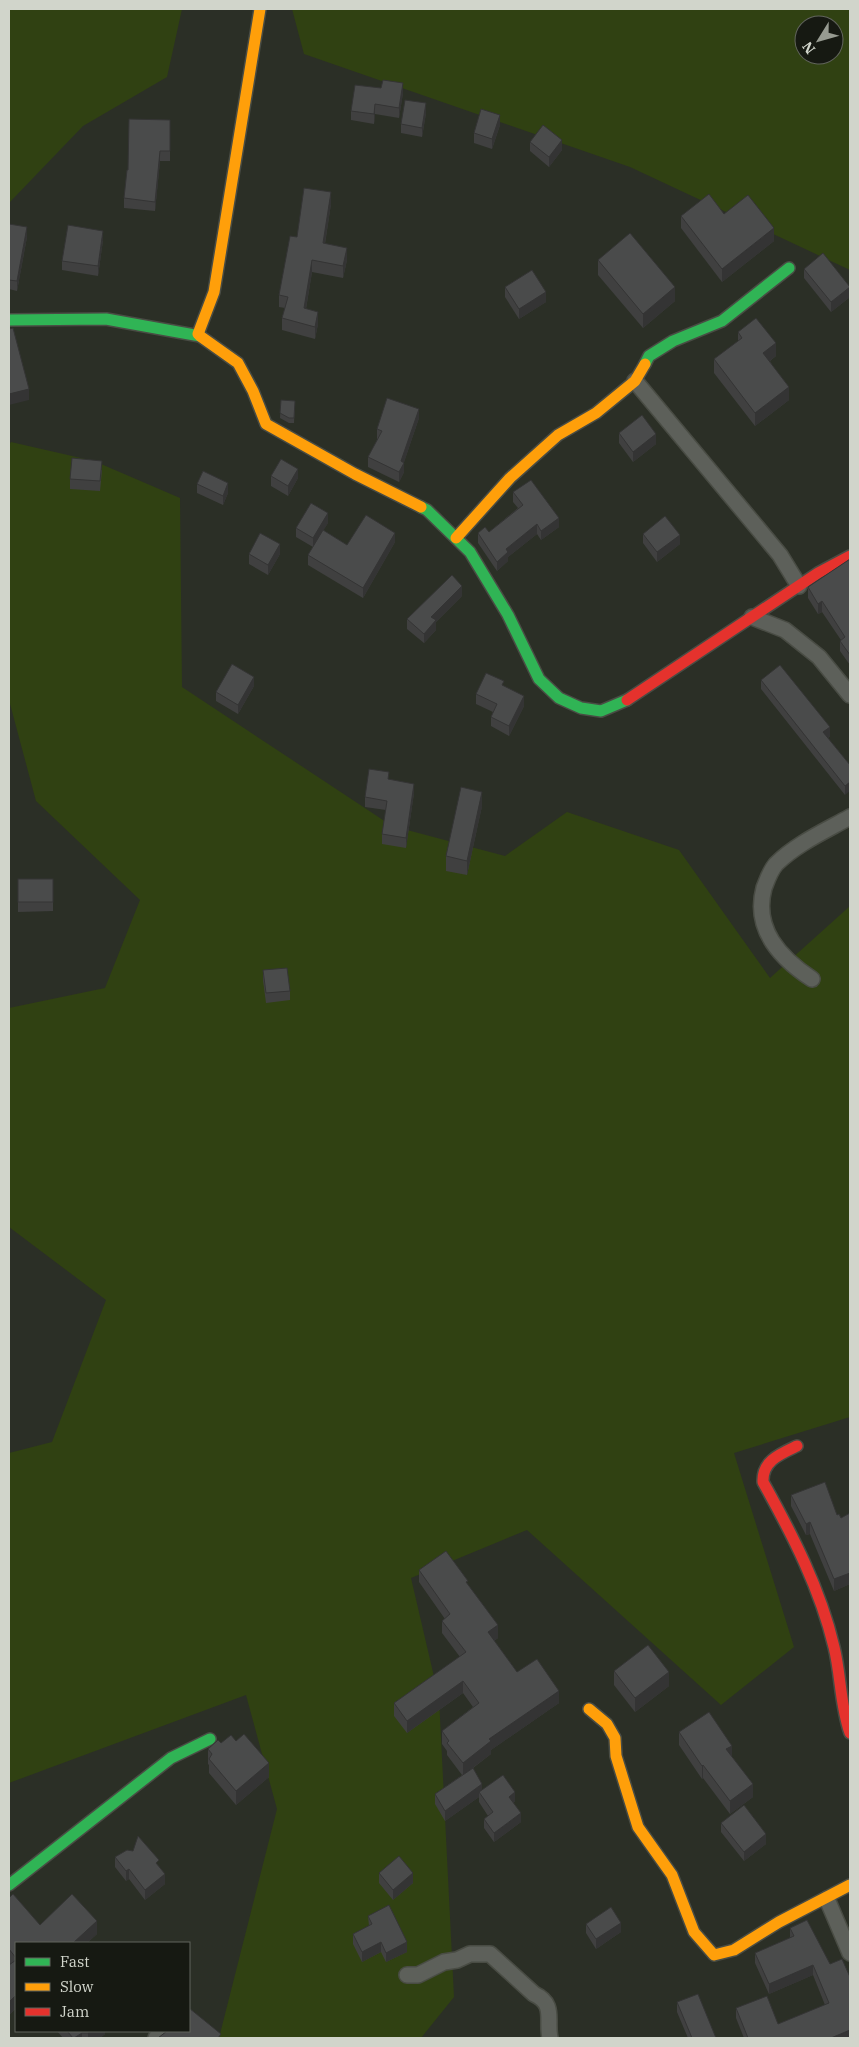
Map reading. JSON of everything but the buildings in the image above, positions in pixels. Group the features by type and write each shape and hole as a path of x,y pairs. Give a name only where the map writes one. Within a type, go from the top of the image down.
{"street":[{"path":"198,334 214,292 260,9"},
{"path":"456,538 510,478 558,434 596,413 635,381 649,356 673,341 722,321 789,268"},
{"path":"9,320 106,319 198,334 238,364 253,391 266,424 355,474 427,510 456,538 470,552 508,615 539,679 559,698 581,708 601,711 628,700 799,586 850,556"},
{"path":"635,381 780,555 799,586"},
{"path":"752,617 785,630 820,657 850,695"},
{"path":"812,979 796,968 772,943 766,932 762,917 763,894 767,878 775,865 802,844 850,817"},
{"path":"797,1446 766,1464 761,1474 763,1482 790,1528 817,1591 834,1647 840,1692 846,1723 850,1733"},
{"path":"589,1709 607,1724 615,1738 616,1756 638,1826 672,1875 694,1932 714,1956 734,1950 780,1922 827,1899 850,1885"},
{"path":"9,1885 171,1758 210,1739"},
{"path":"827,1899 850,1953"},
{"path":"407,1975 418,1975 444,1962 457,1960 470,1954 490,1954 534,1994 543,1998 548,2005 550,2038"}],"green space":[{"path":"9,9 182,9 167,77 83,126 9,203"},
{"path":"292,9 850,9 850,270 630,167 304,54"},
{"path":"11,442 94,461 180,498 182,687 392,826 505,856 567,812 679,850 770,978 850,906 850,1417 734,1453 794,1647 721,1705 527,1530 411,1578 439,1698 454,1997 421,2038 219,2038 277,1809 246,1695 9,1783 9,1453 52,1442 106,1300 9,1227 9,1008 105,988 140,900 36,801 9,700 9,445"}],"traffic: fast":[{"path":"645,364 649,356 673,341 722,321 789,268"},
{"path":"9,320 106,319 200,336"},
{"path":"421,507 427,510 470,552 508,615 539,679 559,698 581,708 601,711 627,700"},
{"path":"9,1885 171,1758 210,1739"}],"traffic: slow":[{"path":"198,334 214,292 260,9"},
{"path":"200,336 238,363 253,391 266,424 355,474 421,507"},
{"path":"456,538 510,478 558,435 596,413 635,381 645,364"},
{"path":"589,1709 607,1724 615,1738 616,1756 638,1827 672,1875 694,1932 714,1955 734,1950 779,1922 850,1885"}],"traffic: jam":[{"path":"627,700 818,573 850,556"},
{"path":"797,1446 779,1455 769,1463 763,1475 763,1482 795,1542 821,1604 834,1647 844,1712 850,1733"}]}
